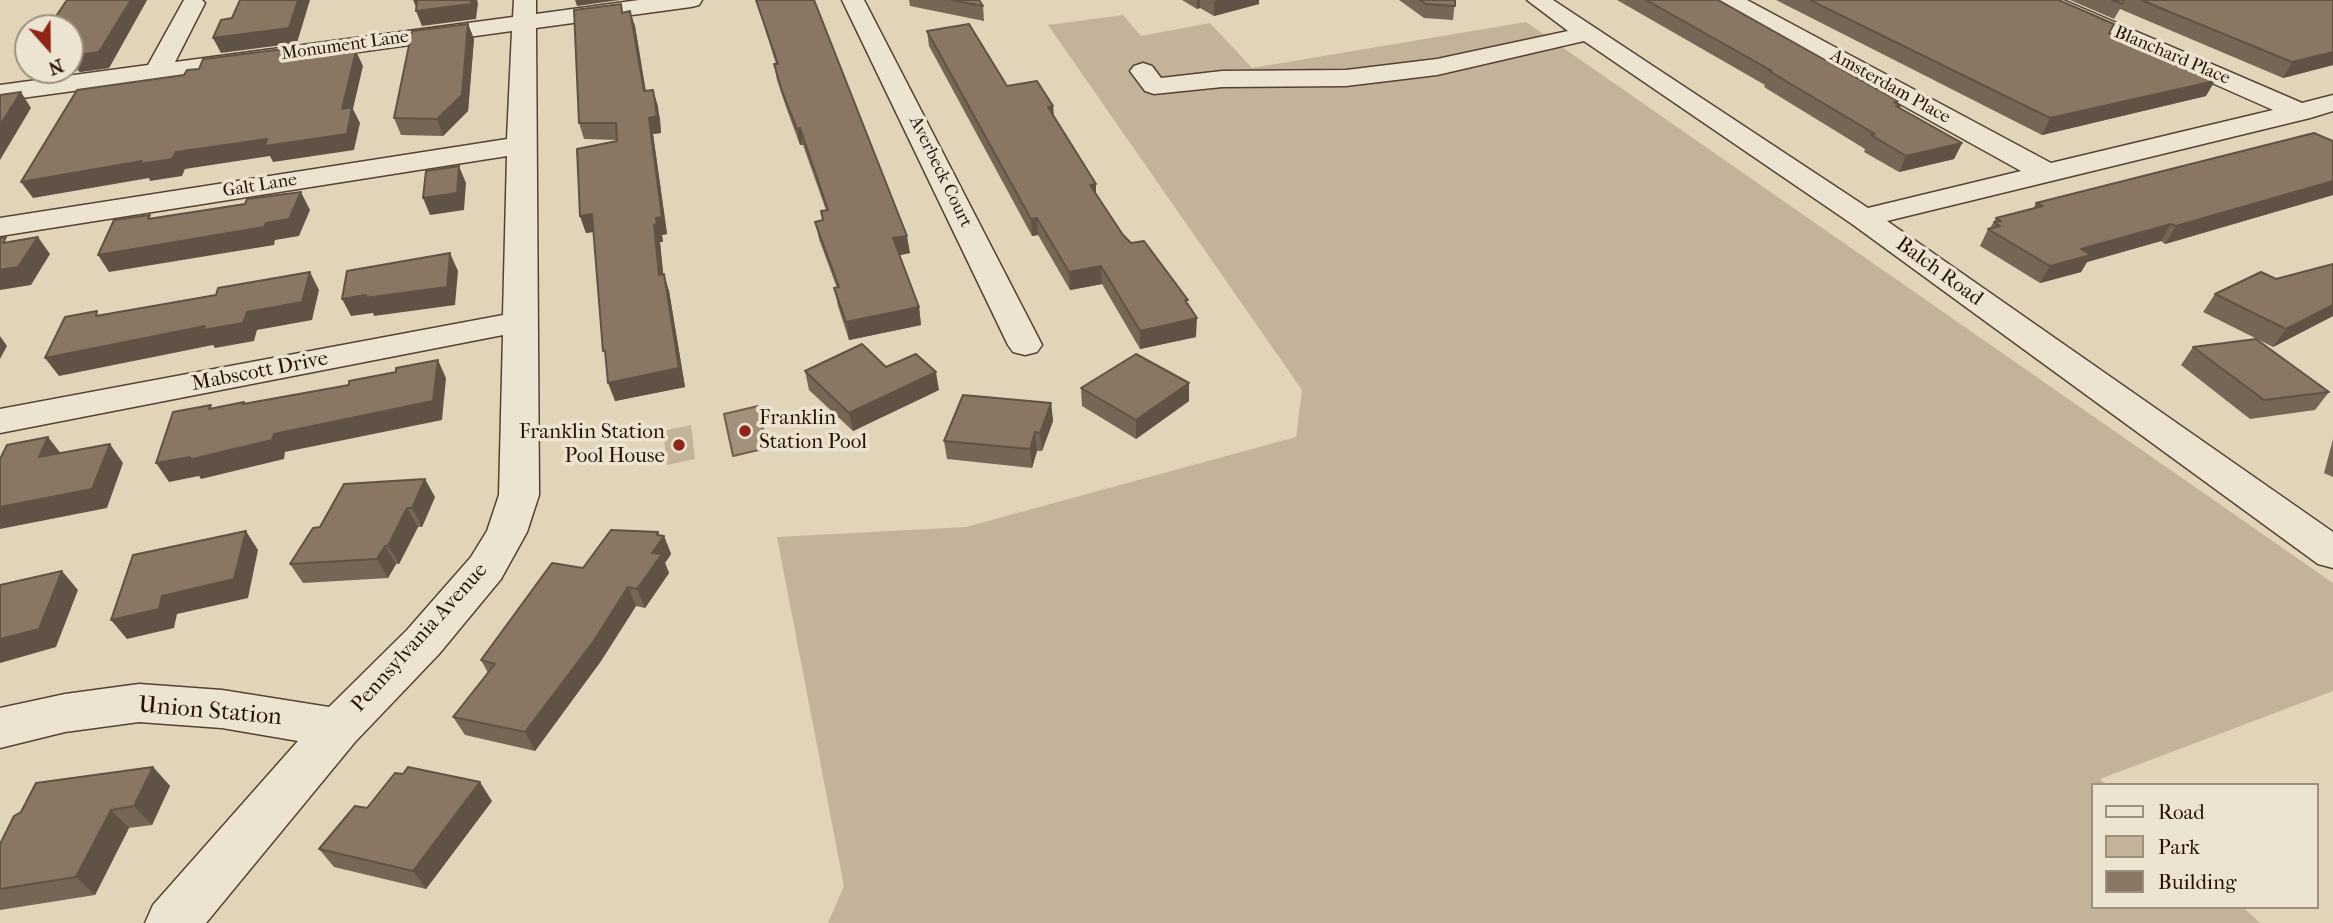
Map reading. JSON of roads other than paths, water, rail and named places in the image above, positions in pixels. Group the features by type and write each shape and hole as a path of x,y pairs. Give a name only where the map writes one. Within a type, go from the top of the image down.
{"street":[{"name":"Monument Lane","path":"0,93 157,72 524,10 691,0"},
{"name":"Averbeck Court","path":"853,0 1025,345"},
{"name":"Balch Road","path":"1538,0 1863,218 2333,553"},
{"name":"Amsterdam Place","path":"1730,0 2049,174"},
{"name":"Blanchard Place","path":"2044,0 2301,112"},
{"path":"157,72 192,3"},
{"name":"Pennsylvania Avenue","path":"172,923 338,728 432,631 486,568 507,532 519,495 524,10"},
{"path":"1143,71 1154,86 1222,79 1346,78 1437,66 1589,33"},
{"path":"1863,218 2333,103"},
{"name":"Galt Lane","path":"0,227 521,145"},
{"name":"Mabscott Drive","path":"0,421 520,322"},
{"name":"Union Station","path":"0,729 65,713 139,703 222,709 338,728"}],"place":[{"name":"Franklin Station Pool","path":"745,431"},
{"name":"Franklin Station Pool House","path":"679,445"}]}
